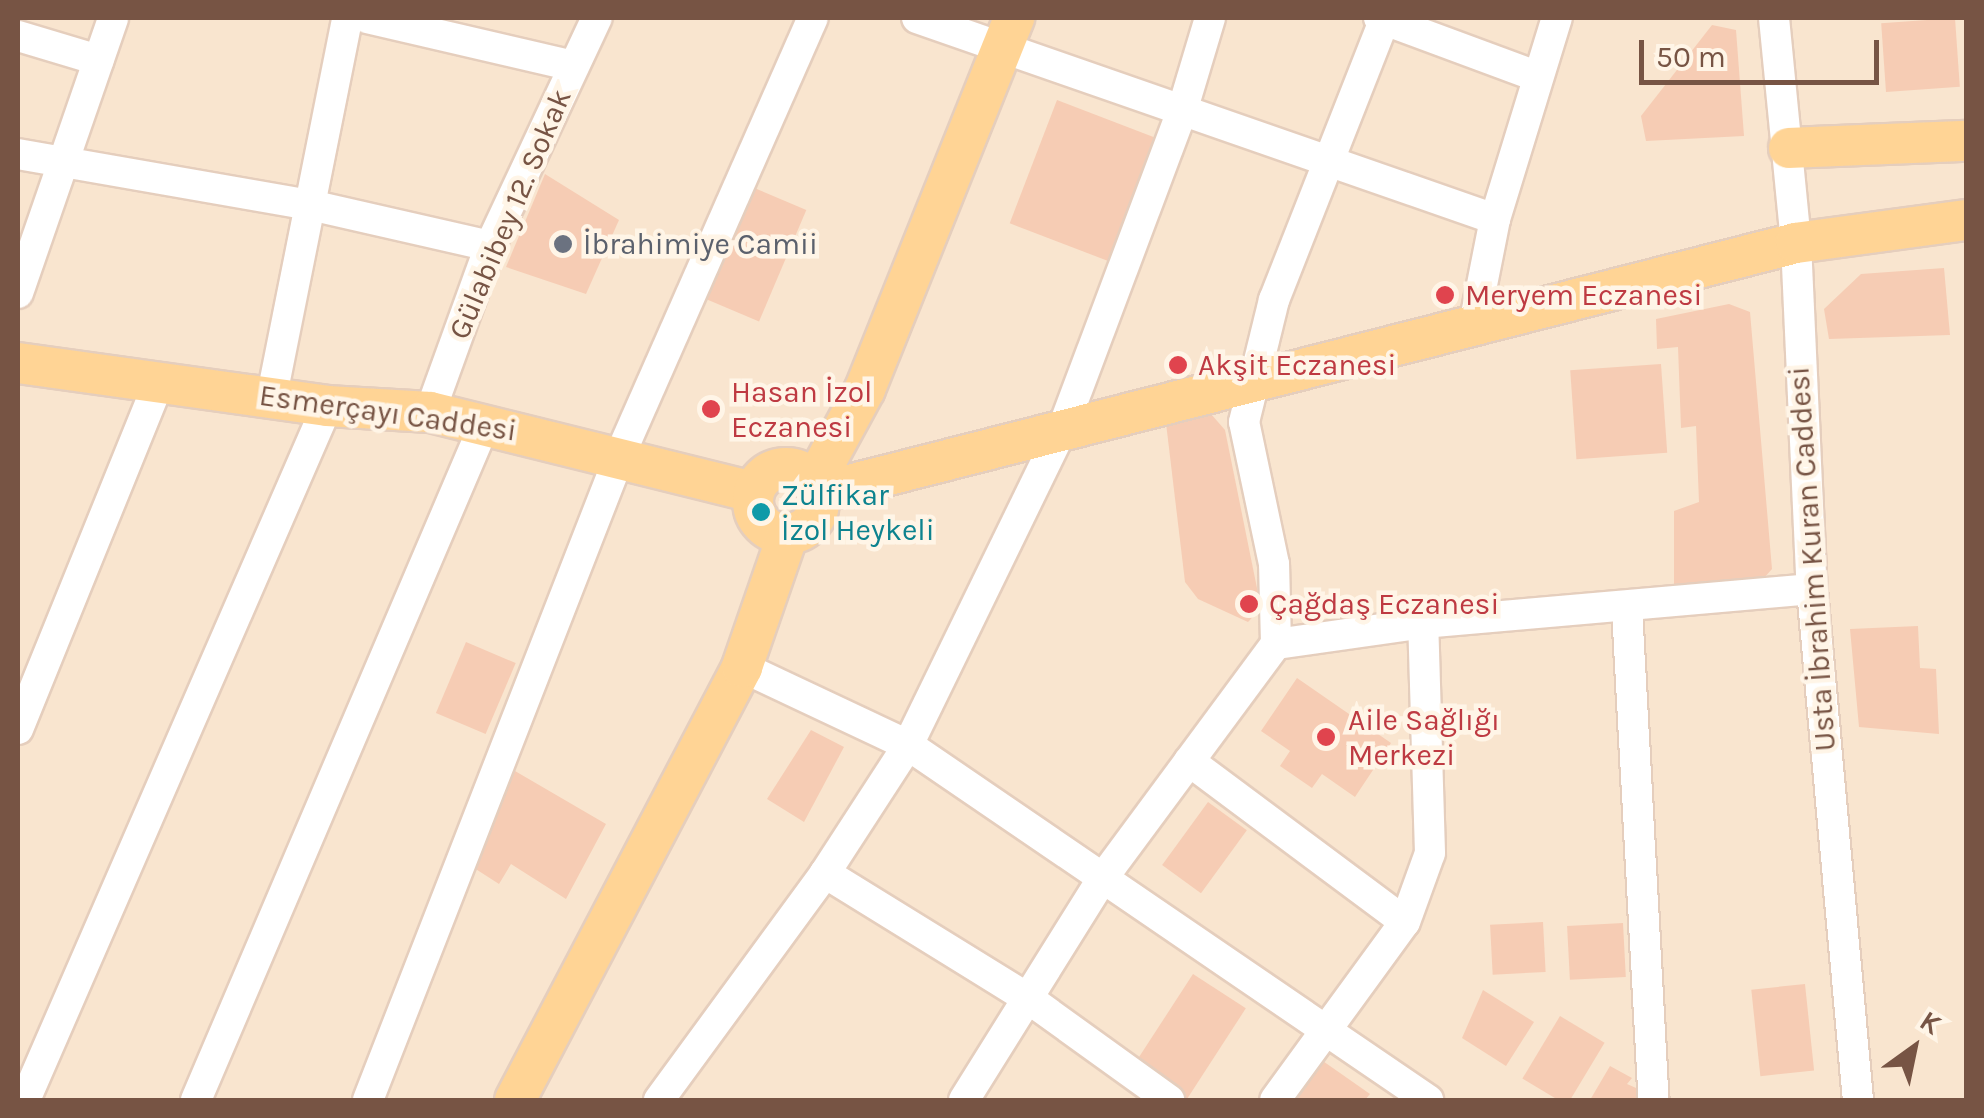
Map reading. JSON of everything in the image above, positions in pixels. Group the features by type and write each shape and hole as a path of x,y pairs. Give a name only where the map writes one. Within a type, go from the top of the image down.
{"main road":[{"path":"514,1100 742,668 788,534 812,521 816,488 865,389 1008,31"},
{"path":"1788,148 1966,141"},
{"path":"816,488 1796,242 1966,220"},
{"name":"Esmerçayı Caddesi","path":"18,363 158,384 272,395 327,406 430,412 620,454 753,492"},
{"path":"788,534 756,518 753,492 773,470 803,472 816,488"}],"street":[{"path":"18,293 114,18"},
{"path":"272,395 347,18"},
{"path":"367,18 573,66"},
{"name":"Gülabibey 12. Sokak","path":"430,412 490,246 598,18"},
{"path":"368,1100 620,454 813,18"},
{"path":"917,18 1008,31 1183,108 1495,219"},
{"path":"660,1100 826,872 908,745 1064,425 1183,108 1210,18"},
{"path":"964,1100 1102,879 1276,644 1274,564 1244,422 1252,377 1326,156 1383,18 1536,76"},
{"path":"1475,320 1495,219 1557,18"},
{"name":"Usta İbrahim Kuran Caddesi","path":"1774,18 1796,242 1812,589 1858,1100"},
{"path":"18,36 98,60"},
{"path":"18,154 310,206 490,246"},
{"path":"18,730 158,384"},
{"path":"25,1100 327,406"},
{"path":"196,1100 485,423"},
{"path":"1276,644 1423,623 1627,609 1812,589"},
{"path":"1627,609 1654,1100"},
{"path":"1275,1100 1324,1025 1405,922 1430,853 1423,623"},
{"path":"742,668 908,745 1324,1025 1428,1100"},
{"path":"1190,761 1405,922"},
{"path":"826,872 1029,999 1168,1100"}],"shaded area":[{"path":"18,18 1966,18 1966,1100 18,1100"}],"building":[{"path":"1955,18 1960,87 1886,92 1881,23"},
{"path":"1712,25 1736,30 1744,136 1646,141 1641,116"},
{"path":"1057,100 1161,140 1113,263 1010,223"},
{"name":"İbrahimiye Camii","path":"545,174 619,220 586,294 506,267"},
{"path":"752,187 806,210 759,321 705,298"},
{"path":"1944,268 1950,335 1829,339 1824,309 1861,274"},
{"path":"1729,304 1750,312 1772,569 1763,579 1674,589 1674,511 1699,502 1696,426 1681,428 1678,347 1657,349 1656,319"},
{"path":"1661,364 1667,453 1576,459 1570,370"},
{"path":"1211,414 1225,430 1261,608 1248,622 1198,599 1185,582 1166,423"},
{"path":"1918,626 1920,668 1936,669 1939,734 1859,727 1850,629"},
{"path":"466,642 516,663 486,734 436,713"},
{"name":"Aile Sağlığı Merkezi","path":"1297,678 1391,743 1355,797 1322,774 1312,788 1280,766 1290,751 1261,731"},
{"path":"811,730 844,747 804,822 767,799"},
{"path":"515,771 606,824 566,899 511,864 499,884 471,866"},
{"path":"1208,802 1247,830 1201,893 1162,865"},
{"path":"1543,922 1546,972 1493,975 1490,925"},
{"path":"1623,923 1626,977 1570,980 1567,926"},
{"path":"1193,974 1246,1008 1187,1099 1134,1065"},
{"path":"1805,984 1814,1071 1760,1076 1751,990"},
{"path":"1483,990 1534,1022 1506,1066 1462,1038"},
{"path":"1560,1016 1605,1043 1570,1100 1558,1100 1522,1079"},
{"path":"1320,1059 1370,1094 1365,1100 1292,1100"},
{"path":"1610,1066 1632,1078 1627,1084 1643,1091 1644,1100 1590,1100"}],"place":[{"name":"İbrahimiye Camii","path":"563,244"},
{"name":"Meryem Eczanesi","path":"1445,295"},
{"name":"Akşit Eczanesi","path":"1178,365"},
{"name":"Hasan İzol Eczanesi","path":"711,409"},
{"name":"Zülfikar İzol Heykeli","path":"761,512"},
{"name":"Çağdaş Eczanesi","path":"1249,604"},
{"name":"Aile Sağlığı Merkezi","path":"1326,737"}]}
